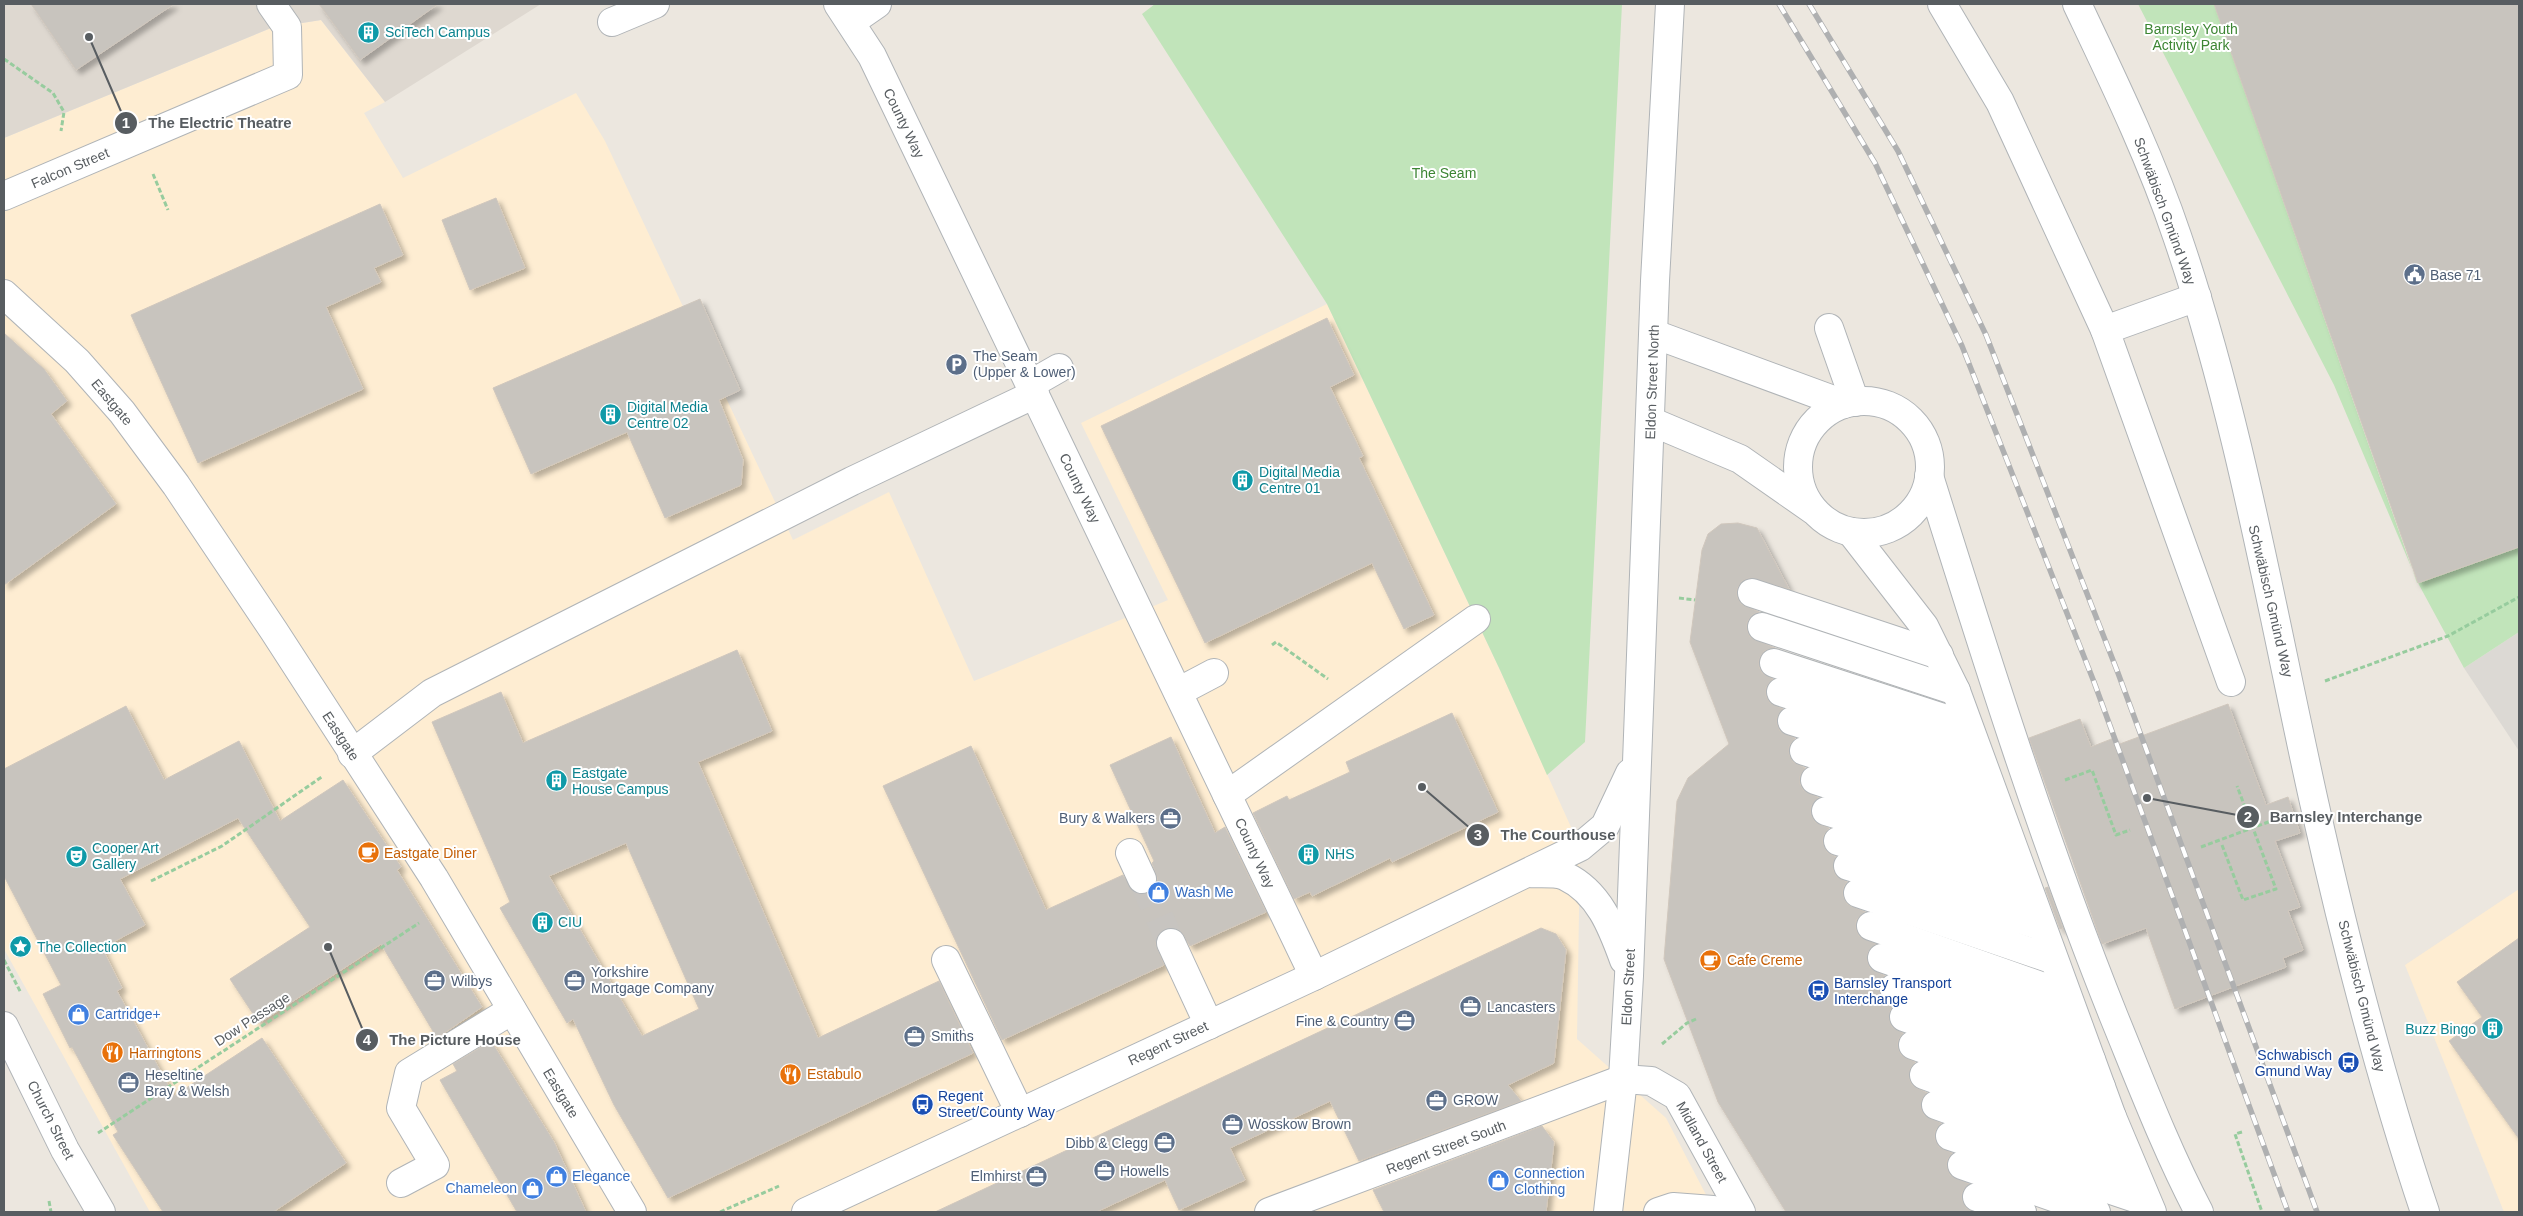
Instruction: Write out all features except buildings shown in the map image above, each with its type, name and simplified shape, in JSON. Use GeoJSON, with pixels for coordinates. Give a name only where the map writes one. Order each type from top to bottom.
{"type":"FeatureCollection","features":[{"type":"Feature","properties":{"kind":"street","name":"Falcon Street"},"geometry":{"type":"LineString","coordinates":[[4,196],[288,75],[287,27],[271,4]]}},
{"type":"Feature","properties":{"kind":"street"},"geometry":{"type":"LineString","coordinates":[[612,22],[654,4]]}},
{"type":"Feature","properties":{"kind":"street"},"geometry":{"type":"LineString","coordinates":[[845,13],[877,4]]}},
{"type":"Feature","properties":{"kind":"street","name":"Eldon Street North"},"geometry":{"type":"LineString","coordinates":[[1636,760],[1670,4]]}},
{"type":"Feature","properties":{"kind":"street"},"geometry":{"type":"LineString","coordinates":[[1942,4],[2000,102],[2105,330],[2231,682]]}},
{"type":"Feature","properties":{"kind":"street","name":"Schwäbisch Gmünd Way"},"geometry":{"type":"LineString","coordinates":[[2077,4],[2123,99],[2176,233],[2197,296],[2224,399],[2315,804],[2374,1048],[2425,1212]]}},
{"type":"Feature","properties":{"kind":"street","name":"County Way"},"geometry":{"type":"LineString","coordinates":[[845,13],[872,56],[1314,976]]}},
{"type":"Feature","properties":{"kind":"street","name":"Eastgate"},"geometry":{"type":"LineString","coordinates":[[4,294],[77,361],[122,412],[187,501],[449,904],[632,1212]]}},
{"type":"Feature","properties":{"kind":"street"},"geometry":{"type":"LineString","coordinates":[[2105,330],[2197,296]]}},
{"type":"Feature","properties":{"kind":"street"},"geometry":{"type":"LineString","coordinates":[[1829,328],[1849,403]]}},
{"type":"Feature","properties":{"kind":"street"},"geometry":{"type":"LineString","coordinates":[[1650,421],[1740,459],[1831,525],[1851,532],[1872,533],[1893,527],[1910,514],[1923,496],[1929,476],[1929,456],[1922,437],[1910,420],[1894,409],[1875,403],[1849,403],[1654,334]]}},
{"type":"Feature","properties":{"kind":"street"},"geometry":{"type":"LineString","coordinates":[[352,754],[432,693],[1033,389],[1059,368]]}},
{"type":"Feature","properties":{"kind":"street"},"geometry":{"type":"LineString","coordinates":[[1814,511],[1802,492],[1798,472],[1800,450],[1809,430],[1824,414],[1849,403]]}},
{"type":"Feature","properties":{"kind":"street"},"geometry":{"type":"LineString","coordinates":[[1929,476],[2013,744],[2086,948],[2171,1158],[2199,1212]]}},
{"type":"Feature","properties":{"kind":"street"},"geometry":{"type":"LineString","coordinates":[[1851,532],[1924,626],[1956,691],[2066,995],[2124,1148],[2150,1207]]}},
{"type":"Feature","properties":{"kind":"street"},"geometry":{"type":"LineString","coordinates":[[1752,592],[1939,655]]}},
{"type":"Feature","properties":{"kind":"street"},"geometry":{"type":"LineString","coordinates":[[1228,795],[1476,619]]}},
{"type":"Feature","properties":{"kind":"street"},"geometry":{"type":"LineString","coordinates":[[1762,627],[1956,691]]}},
{"type":"Feature","properties":{"kind":"street"},"geometry":{"type":"LineString","coordinates":[[1774,663],[1968,726]]}},
{"type":"Feature","properties":{"kind":"street"},"geometry":{"type":"LineString","coordinates":[[1178,692],[1214,673]]}},
{"type":"Feature","properties":{"kind":"street"},"geometry":{"type":"LineString","coordinates":[[1781,692],[1978,754]]}},
{"type":"Feature","properties":{"kind":"street"},"geometry":{"type":"LineString","coordinates":[[1792,721],[1989,783]]}},
{"type":"Feature","properties":{"kind":"street"},"geometry":{"type":"LineString","coordinates":[[1804,751],[1999,812]]}},
{"type":"Feature","properties":{"kind":"street","name":"Regent Street"},"geometry":{"type":"LineString","coordinates":[[818,1210],[1020,1113],[1314,976],[1530,873],[1580,847],[1604,826],[1636,760]]}},
{"type":"Feature","properties":{"kind":"street","name":"Eldon Street"},"geometry":{"type":"LineString","coordinates":[[1608,1212],[1623,1079],[1629,976],[1636,760]]}},
{"type":"Feature","properties":{"kind":"street"},"geometry":{"type":"LineString","coordinates":[[1815,780],[2010,844]]}},
{"type":"Feature","properties":{"kind":"street"},"geometry":{"type":"LineString","coordinates":[[1826,811],[2020,870]]}},
{"type":"Feature","properties":{"kind":"street"},"geometry":{"type":"LineString","coordinates":[[1838,841],[2030,896]]}},
{"type":"Feature","properties":{"kind":"street"},"geometry":{"type":"LineString","coordinates":[[1130,853],[1142,878]]}},
{"type":"Feature","properties":{"kind":"street"},"geometry":{"type":"LineString","coordinates":[[1848,866],[2041,926]]}},
{"type":"Feature","properties":{"kind":"street"},"geometry":{"type":"LineString","coordinates":[[1530,873],[1564,876],[1591,895],[1611,924],[1629,976]]}},
{"type":"Feature","properties":{"kind":"street"},"geometry":{"type":"LineString","coordinates":[[1858,893],[2054,960]]}},
{"type":"Feature","properties":{"kind":"street"},"geometry":{"type":"LineString","coordinates":[[1872,926],[2066,995]]}},
{"type":"Feature","properties":{"kind":"street"},"geometry":{"type":"LineString","coordinates":[[1171,942],[1209,1024]]}},
{"type":"Feature","properties":{"kind":"street"},"geometry":{"type":"LineString","coordinates":[[1882,958],[2079,1028]]}},
{"type":"Feature","properties":{"kind":"street"},"geometry":{"type":"LineString","coordinates":[[946,960],[1020,1113]]}},
{"type":"Feature","properties":{"kind":"street"},"geometry":{"type":"LineString","coordinates":[[1894,988],[2091,1060]]}},
{"type":"Feature","properties":{"kind":"street"},"geometry":{"type":"LineString","coordinates":[[401,1183],[435,1165],[402,1108],[409,1073],[512,1010]]}},
{"type":"Feature","properties":{"kind":"street"},"geometry":{"type":"LineString","coordinates":[[1904,1017],[2101,1086]]}},
{"type":"Feature","properties":{"kind":"street","name":"Church Street"},"geometry":{"type":"LineString","coordinates":[[4,1026],[65,1150],[101,1212]]}},
{"type":"Feature","properties":{"kind":"street"},"geometry":{"type":"LineString","coordinates":[[1913,1045],[2112,1117]]}},
{"type":"Feature","properties":{"kind":"street"},"geometry":{"type":"LineString","coordinates":[[1924,1075],[2124,1148]]}},
{"type":"Feature","properties":{"kind":"street","name":"Regent Street South"},"geometry":{"type":"LineString","coordinates":[[1269,1212],[1623,1079]]}},
{"type":"Feature","properties":{"kind":"street","name":"Midland Street"},"geometry":{"type":"LineString","coordinates":[[1623,1079],[1651,1081],[1676,1096],[1741,1212]]}},
{"type":"Feature","properties":{"kind":"street"},"geometry":{"type":"LineString","coordinates":[[1936,1105],[2136,1177]]}},
{"type":"Feature","properties":{"kind":"street"},"geometry":{"type":"LineString","coordinates":[[1950,1136],[2150,1207]]}},
{"type":"Feature","properties":{"kind":"street"},"geometry":{"type":"LineString","coordinates":[[1962,1166],[2096,1212]]}},
{"type":"Feature","properties":{"kind":"street"},"geometry":{"type":"LineString","coordinates":[[1977,1197],[2022,1212]]}},
{"type":"Feature","properties":{"kind":"street"},"geometry":{"type":"LineString","coordinates":[[1658,1212],[1673,1207],[1719,1212]]}},
{"type":"Feature","properties":{"kind":"path"},"geometry":{"type":"LineString","coordinates":[[4,59],[53,93],[64,112],[60,134]]}},
{"type":"Feature","properties":{"kind":"path"},"geometry":{"type":"LineString","coordinates":[[2291,693],[2448,636],[2519,597]]}},
{"type":"Feature","properties":{"kind":"path"},"geometry":{"type":"LineString","coordinates":[[1272,645],[1276,642],[1359,701]]}},
{"type":"Feature","properties":{"kind":"path"},"geometry":{"type":"LineString","coordinates":[[151,881],[222,846],[352,754]]}},
{"type":"Feature","properties":{"kind":"path"},"geometry":{"type":"LineString","coordinates":[[2058,783],[2092,770],[2116,834],[2130,830]]}},
{"type":"Feature","properties":{"kind":"path"},"geometry":{"type":"LineString","coordinates":[[2222,845],[2242,900],[2276,889],[2237,786]]}},
{"type":"Feature","properties":{"kind":"path"},"geometry":{"type":"LineString","coordinates":[[2201,847],[2315,804]]}},
{"type":"Feature","properties":{"kind":"path","name":"Dow Passage"},"geometry":{"type":"LineString","coordinates":[[65,1150],[94,1135],[449,904]]}},
{"type":"Feature","properties":{"kind":"path"},"geometry":{"type":"LineString","coordinates":[[2242,1132],[2235,1134],[2262,1212]]}},
{"type":"Feature","properties":{"kind":"shaded area"},"geometry":{"type":"Polygon","coordinates":[[[4,4],[541,4],[385,102],[321,20],[271,28],[4,138],[4,4]]]}},
{"type":"Feature","properties":{"kind":"shaded area"},"geometry":{"type":"Polygon","coordinates":[[[321,20],[385,102],[364,113],[403,178],[576,93],[605,141],[793,540],[889,492],[974,681],[1168,600],[1081,423],[1327,304],[1500,670],[1580,847],[1577,1039],[1666,1118],[1715,1212],[150,1212],[4,949],[4,138],[271,28],[321,20]]]}},
{"type":"Feature","properties":{"kind":"shaded area"},"geometry":{"type":"Polygon","coordinates":[[[2519,632],[2519,751],[2464,668],[2519,632]]]}},
{"type":"Feature","properties":{"kind":"shaded area"},"geometry":{"type":"Polygon","coordinates":[[[2519,889],[2519,1212],[2504,1212],[2405,965],[2519,889]]]}},
{"type":"Feature","properties":{"kind":"green space","name":"The Seam"},"geometry":{"type":"Polygon","coordinates":[[[1155,4],[1622,4],[1585,742],[1547,775],[1500,670],[1327,304],[1142,14],[1155,4]]]}},
{"type":"Feature","properties":{"kind":"green space","name":"Barnsley Youth Activity Park"},"geometry":{"type":"Polygon","coordinates":[[[2138,4],[2214,4],[2412,569],[2334,385],[2138,4]]]}},
{"type":"Feature","properties":{"kind":"green space"},"geometry":{"type":"Polygon","coordinates":[[[2519,547],[2519,632],[2464,668],[2418,583],[2519,547]]]}},
{"type":"Feature","properties":{"kind":"tunnel"},"geometry":{"type":"LineString","coordinates":[[1142,879],[1171,943]]}},
{"type":"Feature","properties":{"kind":"railway"},"geometry":{"type":"LineString","coordinates":[[1779,4],[1875,163],[1962,346],[2094,682],[2288,1212]]}},
{"type":"Feature","properties":{"kind":"railway"},"geometry":{"type":"LineString","coordinates":[[1809,4],[1898,151],[1986,335],[2118,673],[2317,1212]]}},
{"type":"Feature","properties":{"kind":"place","name":"SciTech Campus"},"geometry":{"type":"Point","coordinates":[369,32]}},
{"type":"Feature","properties":{"kind":"place","name":"The Electric Theatre"},"geometry":{"type":"Point","coordinates":[89,37]}},
{"type":"Feature","properties":{"kind":"place","name":"Base 71"},"geometry":{"type":"Point","coordinates":[2414,275]}},
{"type":"Feature","properties":{"kind":"place","name":"The Seam (Upper & Lower)"},"geometry":{"type":"Point","coordinates":[957,364]}},
{"type":"Feature","properties":{"kind":"place","name":"Digital Media Centre 02"},"geometry":{"type":"Point","coordinates":[611,415]}},
{"type":"Feature","properties":{"kind":"place","name":"Digital Media Centre 01"},"geometry":{"type":"Point","coordinates":[1243,480]}},
{"type":"Feature","properties":{"kind":"place","name":"Eastgate House Campus"},"geometry":{"type":"Point","coordinates":[556,781]}},
{"type":"Feature","properties":{"kind":"place","name":"The Courthouse"},"geometry":{"type":"Point","coordinates":[1422,787]}},
{"type":"Feature","properties":{"kind":"place","name":"Barnsley Interchange"},"geometry":{"type":"Point","coordinates":[2147,798]}},
{"type":"Feature","properties":{"kind":"place","name":"Bury & Walkers"},"geometry":{"type":"Point","coordinates":[1171,818]}},
{"type":"Feature","properties":{"kind":"place","name":"Eastgate Diner"},"geometry":{"type":"Point","coordinates":[368,853]}},
{"type":"Feature","properties":{"kind":"place","name":"NHS"},"geometry":{"type":"Point","coordinates":[1309,854]}},
{"type":"Feature","properties":{"kind":"place","name":"Cooper Art Gallery"},"geometry":{"type":"Point","coordinates":[76,856]}},
{"type":"Feature","properties":{"kind":"place","name":"Wash Me"},"geometry":{"type":"Point","coordinates":[1159,892]}},
{"type":"Feature","properties":{"kind":"place","name":"CIU"},"geometry":{"type":"Point","coordinates":[542,922]}},
{"type":"Feature","properties":{"kind":"place","name":"The Collection"},"geometry":{"type":"Point","coordinates":[21,947]}},
{"type":"Feature","properties":{"kind":"place","name":"The Picture House"},"geometry":{"type":"Point","coordinates":[328,947]}},
{"type":"Feature","properties":{"kind":"place","name":"Cafe Creme"},"geometry":{"type":"Point","coordinates":[1711,960]}},
{"type":"Feature","properties":{"kind":"place","name":"Yorkshire Mortgage Company"},"geometry":{"type":"Point","coordinates":[575,980]}},
{"type":"Feature","properties":{"kind":"place","name":"Wilbys"},"geometry":{"type":"Point","coordinates":[435,981]}},
{"type":"Feature","properties":{"kind":"place","name":"Barnsley Transport Interchange"},"geometry":{"type":"Point","coordinates":[1818,991]}},
{"type":"Feature","properties":{"kind":"place","name":"Lancasters"},"geometry":{"type":"Point","coordinates":[1471,1007]}},
{"type":"Feature","properties":{"kind":"place","name":"Cartridge+"},"geometry":{"type":"Point","coordinates":[79,1014]}},
{"type":"Feature","properties":{"kind":"place","name":"Fine & Country"},"geometry":{"type":"Point","coordinates":[1405,1021]}},
{"type":"Feature","properties":{"kind":"place","name":"Buzz Bingo"},"geometry":{"type":"Point","coordinates":[2492,1029]}},
{"type":"Feature","properties":{"kind":"place","name":"Smiths"},"geometry":{"type":"Point","coordinates":[915,1036]}},
{"type":"Feature","properties":{"kind":"place","name":"Harringtons"},"geometry":{"type":"Point","coordinates":[113,1053]}},
{"type":"Feature","properties":{"kind":"place","name":"Schwabisch Gmund Way"},"geometry":{"type":"Point","coordinates":[2348,1063]}},
{"type":"Feature","properties":{"kind":"place","name":"Estabulo"},"geometry":{"type":"Point","coordinates":[791,1074]}},
{"type":"Feature","properties":{"kind":"place","name":"Heseltine Bray & Welsh"},"geometry":{"type":"Point","coordinates":[129,1083]}},
{"type":"Feature","properties":{"kind":"place","name":"GROW"},"geometry":{"type":"Point","coordinates":[1437,1100]}},
{"type":"Feature","properties":{"kind":"place","name":"Regent Street/County Way"},"geometry":{"type":"Point","coordinates":[922,1104]}},
{"type":"Feature","properties":{"kind":"place","name":"Wosskow Brown"},"geometry":{"type":"Point","coordinates":[1232,1124]}},
{"type":"Feature","properties":{"kind":"place","name":"Dibb & Clegg"},"geometry":{"type":"Point","coordinates":[1164,1143]}},
{"type":"Feature","properties":{"kind":"place","name":"Howells"},"geometry":{"type":"Point","coordinates":[1104,1171]}},
{"type":"Feature","properties":{"kind":"place","name":"Elegance"},"geometry":{"type":"Point","coordinates":[556,1176]}},
{"type":"Feature","properties":{"kind":"place","name":"Elmhirst"},"geometry":{"type":"Point","coordinates":[1037,1176]}},
{"type":"Feature","properties":{"kind":"place","name":"Connection Clothing"},"geometry":{"type":"Point","coordinates":[1498,1181]}},
{"type":"Feature","properties":{"kind":"place","name":"Chameleon"},"geometry":{"type":"Point","coordinates":[533,1188]}}]}
